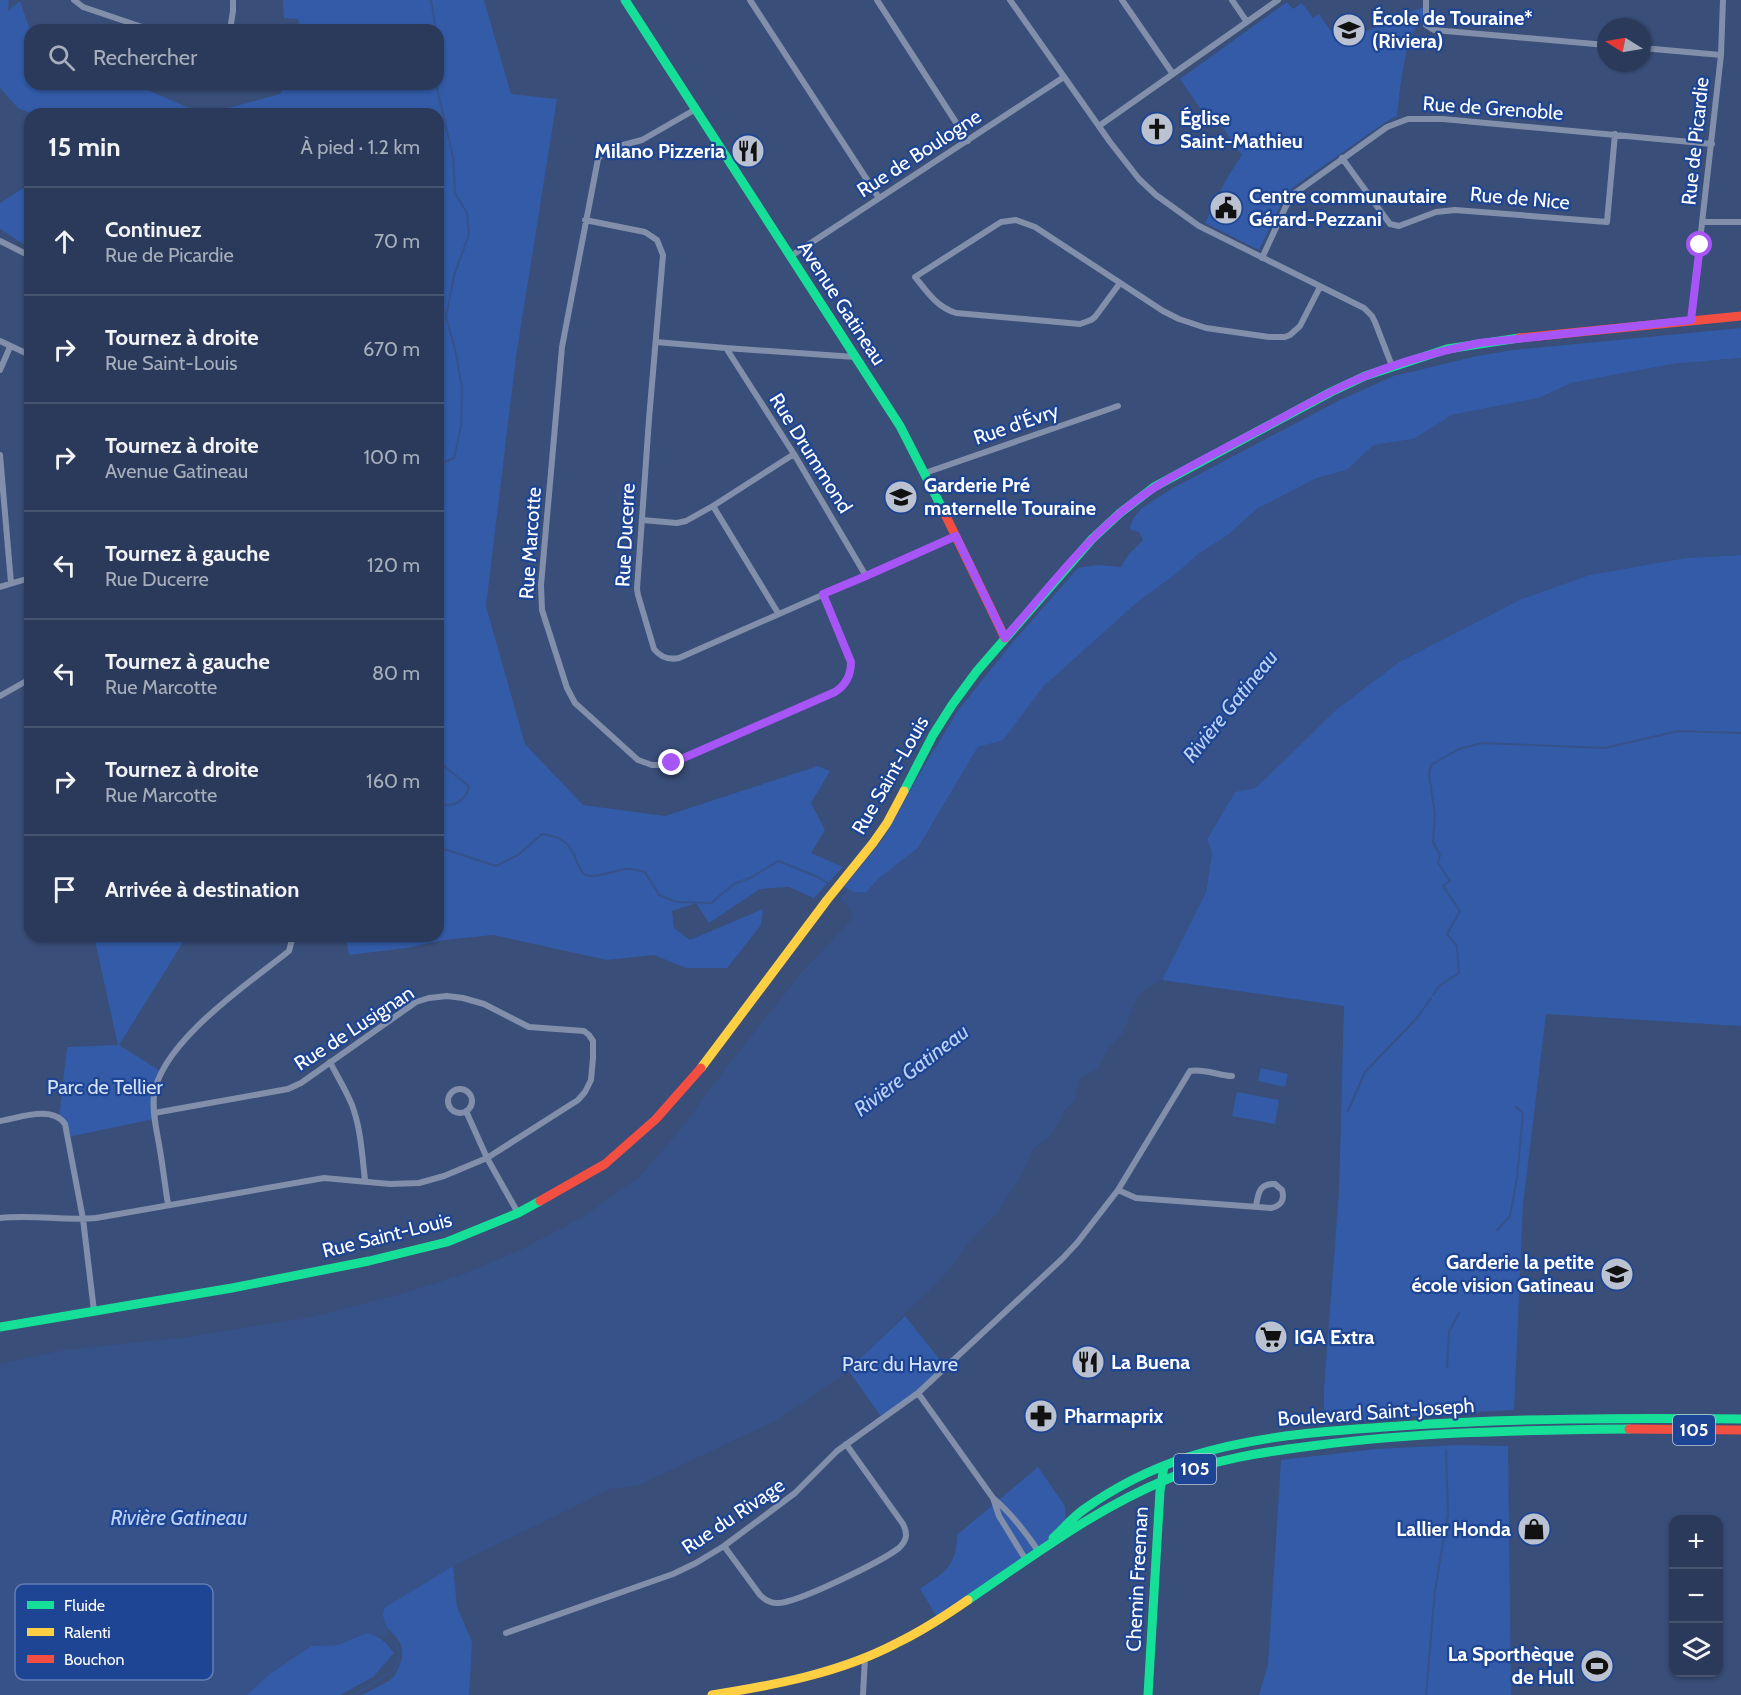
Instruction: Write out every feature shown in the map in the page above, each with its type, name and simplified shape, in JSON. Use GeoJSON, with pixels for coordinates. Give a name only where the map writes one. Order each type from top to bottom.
{"type":"FeatureCollection","features":[{"type":"Feature","properties":{"kind":"main road","name":"Avenue Gatineau"},"geometry":{"type":"LineString","coordinates":[[625,0],[900,426],[1005,638]]}},
{"type":"Feature","properties":{"kind":"main road","name":"Rue Saint-Louis"},"geometry":{"type":"LineString","coordinates":[[0,1326],[232,1288],[369,1261],[447,1242],[518,1214],[605,1164],[656,1119],[692,1079],[849,874],[887,823],[924,752],[968,683],[1092,539],[1120,513],[1154,487],[1331,392],[1392,366],[1479,343],[1741,316]]}},
{"type":"Feature","properties":{"kind":"main road","name":"Boulevard Saint-Joseph"},"geometry":{"type":"LineString","coordinates":[[1042,1549],[1090,1504],[1123,1484],[1164,1466],[1226,1445],[1323,1431],[1459,1422],[1648,1418],[1741,1419]]}},
{"type":"Feature","properties":{"kind":"main road","name":"Boulevard Saint-Joseph"},"geometry":{"type":"LineString","coordinates":[[712,1695],[793,1681],[866,1657],[911,1635],[960,1605],[1042,1549],[1123,1501],[1182,1473],[1229,1459],[1282,1449],[1385,1437],[1458,1432],[1613,1429],[1741,1430]]}},
{"type":"Feature","properties":{"kind":"main road","name":"Chemin Freeman"},"geometry":{"type":"LineString","coordinates":[[1148,1695],[1161,1482],[1164,1466]]}},
{"type":"Feature","properties":{"kind":"street"},"geometry":{"type":"LineString","coordinates":[[74,0],[83,7],[133,24]]}},
{"type":"Feature","properties":{"kind":"street"},"geometry":{"type":"LineString","coordinates":[[231,24],[233,0]]}},
{"type":"Feature","properties":{"kind":"street"},"geometry":{"type":"LineString","coordinates":[[750,0],[879,198]]}},
{"type":"Feature","properties":{"kind":"street"},"geometry":{"type":"LineString","coordinates":[[877,0],[968,141]]}},
{"type":"Feature","properties":{"kind":"street"},"geometry":{"type":"LineString","coordinates":[[1010,0],[1139,179],[1168,205],[1199,226],[1364,308],[1372,316],[1392,366]]}},
{"type":"Feature","properties":{"kind":"street"},"geometry":{"type":"LineString","coordinates":[[1122,0],[1173,74]]}},
{"type":"Feature","properties":{"kind":"street"},"geometry":{"type":"LineString","coordinates":[[1232,0],[1247,22]]}},
{"type":"Feature","properties":{"kind":"street"},"geometry":{"type":"LineString","coordinates":[[1099,126],[1278,0]]}},
{"type":"Feature","properties":{"kind":"street"},"geometry":{"type":"LineString","coordinates":[[1426,0],[1426,25],[1434,30],[1597,44]]}},
{"type":"Feature","properties":{"kind":"street","name":"Rue de Picardie"},"geometry":{"type":"LineString","coordinates":[[1691,320],[1721,55],[1723,0]]}},
{"type":"Feature","properties":{"kind":"street"},"geometry":{"type":"LineString","coordinates":[[1651,49],[1721,55]]}},
{"type":"Feature","properties":{"kind":"street","name":"Rue de Boulogne"},"geometry":{"type":"LineString","coordinates":[[791,256],[1064,77]]}},
{"type":"Feature","properties":{"kind":"street","name":"Rue Marcotte"},"geometry":{"type":"LineString","coordinates":[[696,110],[642,140],[604,150],[598,159],[562,347],[540,593],[542,610],[567,688],[575,703],[638,760],[662,765],[672,763],[840,689],[848,680],[851,662],[823,594]]}},
{"type":"Feature","properties":{"kind":"street","name":"Rue de Grenoble"},"geometry":{"type":"LineString","coordinates":[[1262,258],[1286,206],[1295,193],[1387,127],[1407,119],[1443,119],[1712,144]]}},
{"type":"Feature","properties":{"kind":"street","name":"Rue de Nice"},"geometry":{"type":"LineString","coordinates":[[1342,158],[1387,220],[1399,226],[1436,212],[1455,210],[1607,222],[1615,135]]}},
{"type":"Feature","properties":{"kind":"street"},"geometry":{"type":"LineString","coordinates":[[1120,283],[1095,317],[1080,324],[956,313],[937,303],[915,277],[1001,222],[1016,219],[1035,227],[1172,315],[1195,325],[1243,334],[1285,337],[1295,332],[1300,326],[1320,287]]}},
{"type":"Feature","properties":{"kind":"street","name":"Rue Ducerre"},"geometry":{"type":"LineString","coordinates":[[585,220],[645,232],[657,240],[663,255],[638,595],[657,653],[668,659],[679,658],[956,536]]}},
{"type":"Feature","properties":{"kind":"street"},"geometry":{"type":"LineString","coordinates":[[1702,222],[1741,222]]}},
{"type":"Feature","properties":{"kind":"street"},"geometry":{"type":"LineString","coordinates":[[0,241],[24,252]]}},
{"type":"Feature","properties":{"kind":"street"},"geometry":{"type":"LineString","coordinates":[[0,341],[24,352]]}},
{"type":"Feature","properties":{"kind":"street"},"geometry":{"type":"LineString","coordinates":[[656,342],[855,357]]}},
{"type":"Feature","properties":{"kind":"street"},"geometry":{"type":"LineString","coordinates":[[0,370],[10,346]]}},
{"type":"Feature","properties":{"kind":"street","name":"Rue Drummond"},"geometry":{"type":"LineString","coordinates":[[726,348],[794,454],[866,576]]}},
{"type":"Feature","properties":{"kind":"street","name":"Rue d'Évry"},"geometry":{"type":"LineString","coordinates":[[925,473],[1118,406]]}},
{"type":"Feature","properties":{"kind":"street"},"geometry":{"type":"LineString","coordinates":[[642,520],[682,523],[794,454]]}},
{"type":"Feature","properties":{"kind":"street"},"geometry":{"type":"LineString","coordinates":[[0,455],[11,583]]}},
{"type":"Feature","properties":{"kind":"street"},"geometry":{"type":"LineString","coordinates":[[713,506],[778,614]]}},
{"type":"Feature","properties":{"kind":"street"},"geometry":{"type":"LineString","coordinates":[[0,587],[24,580]]}},
{"type":"Feature","properties":{"kind":"street"},"geometry":{"type":"LineString","coordinates":[[0,696],[24,682]]}},
{"type":"Feature","properties":{"kind":"street"},"geometry":{"type":"LineString","coordinates":[[168,1204],[154,1113],[154,1096],[159,1080],[181,1044],[200,1022],[289,951],[291,942]]}},
{"type":"Feature","properties":{"kind":"street","name":"Rue de Lusignan"},"geometry":{"type":"LineString","coordinates":[[0,1218],[83,1219],[324,1178],[390,1184],[419,1183],[444,1176],[487,1158],[578,1100],[591,1080],[593,1041],[584,1031],[528,1027],[484,1004],[463,998],[447,996],[429,998],[416,1002],[301,1083],[288,1089],[154,1113]]}},
{"type":"Feature","properties":{"kind":"street"},"geometry":{"type":"LineString","coordinates":[[330,1062],[351,1104],[357,1123],[361,1140],[364,1180]]}},
{"type":"Feature","properties":{"kind":"street","name":"Rue du Rivage"},"geometry":{"type":"LineString","coordinates":[[506,1633],[673,1574],[696,1563],[724,1546],[805,1485],[825,1462],[846,1444],[918,1393],[1077,1243],[1118,1190],[1190,1071],[1200,1070],[1222,1076],[1233,1076]]}},
{"type":"Feature","properties":{"kind":"street"},"geometry":{"type":"LineString","coordinates":[[454,1090],[466,1090],[471,1097],[471,1105],[466,1112],[459,1113],[449,1107],[448,1096],[454,1090]]}},
{"type":"Feature","properties":{"kind":"street"},"geometry":{"type":"LineString","coordinates":[[466,1112],[487,1158],[518,1214]]}},
{"type":"Feature","properties":{"kind":"street"},"geometry":{"type":"LineString","coordinates":[[0,1121],[43,1114],[55,1115],[63,1120],[83,1219],[94,1311]]}},
{"type":"Feature","properties":{"kind":"street"},"geometry":{"type":"LineString","coordinates":[[1118,1190],[1136,1198],[1271,1208],[1283,1200],[1282,1190],[1275,1184],[1264,1185],[1260,1189],[1256,1206]]}},
{"type":"Feature","properties":{"kind":"street"},"geometry":{"type":"LineString","coordinates":[[918,1393],[993,1498],[1008,1510],[1042,1549]]}},
{"type":"Feature","properties":{"kind":"street"},"geometry":{"type":"LineString","coordinates":[[724,1546],[760,1595],[768,1601],[777,1603],[809,1594],[860,1570],[899,1548],[906,1539],[906,1529],[846,1444]]}},
{"type":"Feature","properties":{"kind":"street"},"geometry":{"type":"LineString","coordinates":[[993,1498],[999,1516],[1026,1560]]}},
{"type":"Feature","properties":{"kind":"street"},"geometry":{"type":"LineString","coordinates":[[863,1695],[866,1657]]}},
{"type":"Feature","properties":{"kind":"green space"},"geometry":{"type":"Polygon","coordinates":[[[0,0],[9,0],[8,11],[20,1],[28,24],[24,24],[24,90],[148,90],[189,108],[24,108],[24,110],[18,108],[0,88],[0,0]]]}},
{"type":"Feature","properties":{"kind":"green space"},"geometry":{"type":"Polygon","coordinates":[[[283,0],[484,0],[511,94],[557,99],[516,357],[486,606],[525,744],[583,805],[665,816],[818,766],[830,771],[811,803],[825,830],[811,853],[843,867],[814,898],[789,887],[760,889],[709,923],[696,903],[672,911],[674,928],[690,940],[763,909],[761,925],[727,968],[686,968],[654,955],[607,960],[493,935],[444,940],[444,108],[228,108],[280,94],[282,90],[444,90],[444,24],[299,24],[298,19],[284,18],[283,0]]]}},
{"type":"Feature","properties":{"kind":"green space"},"geometry":{"type":"Polygon","coordinates":[[[1287,2],[1293,9],[1302,3],[1313,18],[1319,14],[1339,43],[1425,6],[1425,18],[1418,24],[1412,35],[1404,62],[1397,116],[1292,188],[1283,200],[1259,250],[1205,223],[1227,178],[1242,155],[1221,125],[1207,118],[1180,79],[1287,2]]]}},
{"type":"Feature","properties":{"kind":"green space"},"geometry":{"type":"Polygon","coordinates":[[[24,188],[24,244],[0,229],[0,203],[24,188]]]}},
{"type":"Feature","properties":{"kind":"green space"},"geometry":{"type":"Polygon","coordinates":[[[1741,328],[1741,358],[1673,364],[1572,383],[1539,398],[1452,415],[1414,439],[1374,445],[1347,470],[1317,478],[1257,509],[1228,535],[1197,555],[1175,575],[1139,601],[1043,687],[1003,741],[978,747],[918,848],[878,879],[866,893],[853,892],[844,887],[882,840],[959,709],[1012,643],[1078,568],[1097,565],[1121,567],[1129,554],[1143,540],[1139,532],[1131,530],[1134,517],[1141,509],[1171,489],[1340,400],[1394,376],[1477,356],[1513,350],[1741,328]]]}},
{"type":"Feature","properties":{"kind":"green space"},"geometry":{"type":"Polygon","coordinates":[[[1741,555],[1741,1026],[1546,1014],[1523,1205],[1514,1410],[1364,1421],[1362,1417],[1324,1422],[1324,1388],[1339,1192],[1344,1006],[1162,980],[1206,892],[1212,853],[1207,839],[1235,792],[1399,662],[1521,599],[1589,575],[1685,558],[1741,555]]]}},
{"type":"Feature","properties":{"kind":"green space","name":"Parc de Tellier"},"geometry":{"type":"Polygon","coordinates":[[[95,942],[183,942],[119,1045],[162,1072],[154,1119],[68,1137],[59,1118],[67,1047],[118,1045],[95,942]]]}},
{"type":"Feature","properties":{"kind":"green space"},"geometry":{"type":"Polygon","coordinates":[[[346,942],[434,942],[406,948],[349,955],[346,942]]]}},
{"type":"Feature","properties":{"kind":"green space"},"geometry":{"type":"Polygon","coordinates":[[[1261,1068],[1288,1074],[1285,1087],[1258,1081],[1261,1068]]]}},
{"type":"Feature","properties":{"kind":"green space"},"geometry":{"type":"Polygon","coordinates":[[[1237,1092],[1279,1100],[1275,1124],[1232,1116],[1237,1092]]]}},
{"type":"Feature","properties":{"kind":"green space","name":"Parc du Havre"},"geometry":{"type":"Polygon","coordinates":[[[905,1316],[945,1366],[883,1419],[848,1370],[905,1316]]]}},
{"type":"Feature","properties":{"kind":"green space"},"geometry":{"type":"Polygon","coordinates":[[[1459,1445],[1508,1446],[1511,1695],[1259,1695],[1268,1665],[1281,1460],[1376,1449],[1459,1445]]]}},
{"type":"Feature","properties":{"kind":"green space"},"geometry":{"type":"Polygon","coordinates":[[[1038,1467],[1065,1506],[1066,1525],[1045,1547],[938,1619],[920,1589],[948,1568],[954,1555],[957,1535],[1038,1467]]]}},
{"type":"Feature","properties":{"kind":"green space"},"geometry":{"type":"Polygon","coordinates":[[[453,1566],[457,1607],[472,1642],[469,1695],[362,1695],[393,1678],[402,1655],[398,1640],[384,1623],[385,1607],[453,1566]]]}},
{"type":"Feature","properties":{"kind":"green space"},"geometry":{"type":"Polygon","coordinates":[[[366,1633],[382,1640],[394,1653],[373,1677],[340,1695],[246,1695],[271,1673],[311,1646],[338,1645],[366,1633]]]}},
{"type":"Feature","properties":{"kind":"water","name":"Rivière Gatineau"},"geometry":{"type":"Polygon","coordinates":[[[1741,358],[1741,555],[1685,558],[1589,575],[1521,599],[1399,662],[1337,709],[1256,788],[1235,792],[1207,838],[1212,853],[1206,892],[1162,980],[1138,996],[1123,1033],[1107,1050],[1098,1069],[1080,1078],[1074,1102],[1065,1110],[1049,1138],[1033,1149],[1022,1174],[997,1213],[966,1246],[944,1276],[843,1375],[777,1420],[637,1486],[610,1489],[453,1566],[385,1607],[383,1617],[389,1634],[386,1636],[366,1633],[338,1645],[311,1646],[271,1673],[246,1695],[0,1695],[0,1364],[64,1350],[187,1337],[312,1317],[408,1292],[466,1273],[520,1250],[586,1215],[639,1177],[681,1129],[802,972],[851,920],[850,911],[840,898],[848,889],[853,892],[866,893],[878,879],[918,848],[978,747],[1003,740],[1043,687],[1139,601],[1175,575],[1197,555],[1228,535],[1257,509],[1317,478],[1347,470],[1374,445],[1414,439],[1452,415],[1539,398],[1571,383],[1673,364],[1741,358]]]}},
{"type":"Feature","properties":{"kind":"waterway"},"geometry":{"type":"LineString","coordinates":[[431,0],[435,24]]}},
{"type":"Feature","properties":{"kind":"waterway"},"geometry":{"type":"LineString","coordinates":[[437,90],[442,108]]}},
{"type":"Feature","properties":{"kind":"waterway"},"geometry":{"type":"LineString","coordinates":[[444,118],[453,157],[455,193],[467,213],[469,234],[454,276],[446,317],[456,353],[462,388],[461,427],[454,458],[444,462]]}},
{"type":"Feature","properties":{"kind":"waterway"},"geometry":{"type":"LineString","coordinates":[[1433,995],[1439,986],[1459,973],[1457,946],[1447,934],[1460,911],[1443,886],[1450,881],[1438,863],[1440,855],[1433,842],[1435,814],[1429,775],[1431,765],[1459,749],[1482,743],[1605,748],[1678,731],[1741,733]]}},
{"type":"Feature","properties":{"kind":"waterway"},"geometry":{"type":"LineString","coordinates":[[444,766],[469,786],[465,796],[459,802],[452,805],[444,804]]}},
{"type":"Feature","properties":{"kind":"waterway"},"geometry":{"type":"LineString","coordinates":[[444,849],[496,866],[518,855],[542,834],[549,835],[565,842],[584,874],[598,875],[628,869],[645,872],[659,895],[677,902],[711,903],[734,884],[752,877],[778,861],[818,877],[834,887]]}},
{"type":"Feature","properties":{"kind":"waterway"},"geometry":{"type":"LineString","coordinates":[[1348,1111],[1365,1072],[1417,1018],[1431,998]]}},
{"type":"Feature","properties":{"kind":"waterway"},"geometry":{"type":"LineString","coordinates":[[1497,1230],[1510,1216],[1517,1178],[1523,1113],[1516,1107]]}},
{"type":"Feature","properties":{"kind":"waterway"},"geometry":{"type":"LineString","coordinates":[[1447,1367],[1449,1332],[1459,1313]]}},
{"type":"Feature","properties":{"kind":"waterway"},"geometry":{"type":"LineString","coordinates":[[1426,1695],[1435,1590],[1448,1514],[1446,1450]]}},
{"type":"Feature","properties":{"kind":"waterway"},"geometry":{"type":"LineString","coordinates":[[354,1695],[396,1667],[400,1653],[395,1643],[385,1634]]}},
{"type":"Feature","properties":{"kind":"traffic: fast"},"geometry":{"type":"LineString","coordinates":[[625,0],[900,426],[944,512]]}},
{"type":"Feature","properties":{"kind":"traffic: fast"},"geometry":{"type":"LineString","coordinates":[[904,791],[933,735],[977,671],[1092,539],[1120,513],[1154,487],[1365,376],[1447,349],[1519,338]]}},
{"type":"Feature","properties":{"kind":"traffic: fast"},"geometry":{"type":"LineString","coordinates":[[0,1327],[232,1288],[369,1261],[447,1242],[518,1213],[540,1201]]}},
{"type":"Feature","properties":{"kind":"traffic: fast"},"geometry":{"type":"LineString","coordinates":[[1053,1538],[1083,1510],[1147,1473],[1188,1457],[1266,1439],[1346,1430],[1484,1421],[1741,1419]]}},
{"type":"Feature","properties":{"kind":"traffic: fast"},"geometry":{"type":"LineString","coordinates":[[968,1600],[1066,1534],[1116,1504],[1187,1471],[1222,1461],[1293,1448],[1351,1441],[1510,1431],[1629,1429]]}},
{"type":"Feature","properties":{"kind":"traffic: fast"},"geometry":{"type":"LineString","coordinates":[[1148,1695],[1160,1491],[1164,1466]]}},
{"type":"Feature","properties":{"kind":"traffic: slow"},"geometry":{"type":"LineString","coordinates":[[701,1068],[827,900],[873,843],[904,791]]}},
{"type":"Feature","properties":{"kind":"traffic: slow"},"geometry":{"type":"LineString","coordinates":[[712,1695],[783,1682],[853,1662],[915,1633],[968,1600]]}},
{"type":"Feature","properties":{"kind":"traffic: jam"},"geometry":{"type":"LineString","coordinates":[[1519,338],[1741,316]]}},
{"type":"Feature","properties":{"kind":"traffic: jam"},"geometry":{"type":"LineString","coordinates":[[944,512],[1005,638]]}},
{"type":"Feature","properties":{"kind":"traffic: jam"},"geometry":{"type":"LineString","coordinates":[[540,1201],[605,1164],[656,1119],[701,1068]]}},
{"type":"Feature","properties":{"kind":"traffic: jam"},"geometry":{"type":"LineString","coordinates":[[1629,1429],[1741,1430]]}},
{"type":"Feature","properties":{"kind":"place","name":"École de Touraine* (Riviera)"},"geometry":{"type":"Point","coordinates":[1349,30]}},
{"type":"Feature","properties":{"kind":"place","name":"Église Saint-Mathieu"},"geometry":{"type":"Point","coordinates":[1157,129]}},
{"type":"Feature","properties":{"kind":"place","name":"Milano Pizzeria"},"geometry":{"type":"Point","coordinates":[748,151]}},
{"type":"Feature","properties":{"kind":"place","name":"Centre communautaire Gérard-Pezzani"},"geometry":{"type":"Point","coordinates":[1226,208]}},
{"type":"Feature","properties":{"kind":"place","name":"Garderie Pré maternelle Touraine"},"geometry":{"type":"Point","coordinates":[901,497]}},
{"type":"Feature","properties":{"kind":"place","name":"Garderie la petite école vision Gatineau"},"geometry":{"type":"Point","coordinates":[1617,1274]}},
{"type":"Feature","properties":{"kind":"place","name":"IGA Extra"},"geometry":{"type":"Point","coordinates":[1271,1337]}},
{"type":"Feature","properties":{"kind":"place","name":"La Buena"},"geometry":{"type":"Point","coordinates":[1088,1362]}},
{"type":"Feature","properties":{"kind":"place","name":"Pharmaprix"},"geometry":{"type":"Point","coordinates":[1041,1416]}},
{"type":"Feature","properties":{"kind":"place","name":"Lallier Honda"},"geometry":{"type":"Point","coordinates":[1534,1529]}},
{"type":"Feature","properties":{"kind":"place","name":"La Sporthèque de Hull"},"geometry":{"type":"Point","coordinates":[1597,1666]}},
{"type":"Feature","properties":{"kind":"route"},"geometry":{"type":"LineString","coordinates":[[672,763],[835,692],[845,685],[850,673],[851,662],[823,594],[956,536],[1005,638],[1092,539],[1120,513],[1154,487],[1348,383],[1410,360],[1479,343],[1691,320],[1700,245]]}}]}
